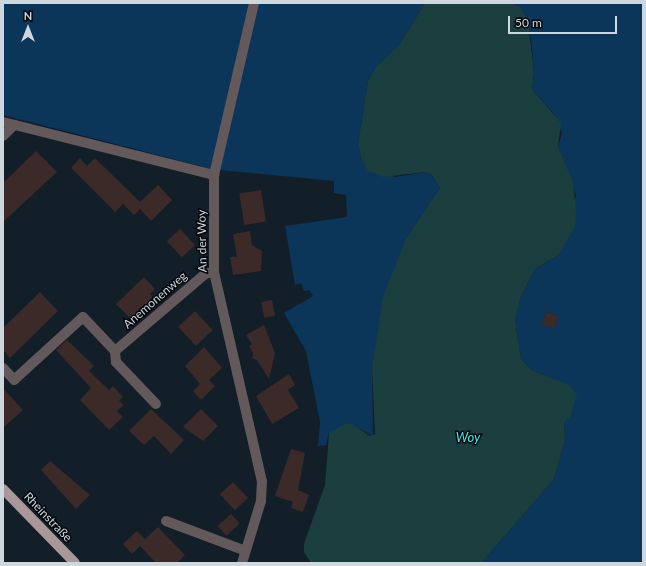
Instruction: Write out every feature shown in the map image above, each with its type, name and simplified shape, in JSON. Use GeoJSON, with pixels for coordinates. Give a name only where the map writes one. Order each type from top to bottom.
{"type":"FeatureCollection","features":[{"type":"Feature","properties":{"kind":"main road","name":"Rheinstraße"},"geometry":{"type":"LineString","coordinates":[[3,489],[75,563]]}},
{"type":"Feature","properties":{"kind":"street","name":"An der Woy"},"geometry":{"type":"LineString","coordinates":[[242,563],[261,501],[262,481],[214,272],[214,175],[254,3]]}},
{"type":"Feature","properties":{"kind":"street"},"geometry":{"type":"LineString","coordinates":[[3,122],[214,175]]}},
{"type":"Feature","properties":{"kind":"street"},"geometry":{"type":"LineString","coordinates":[[3,136],[14,125]]}},
{"type":"Feature","properties":{"kind":"street","name":"Anemonenweg"},"geometry":{"type":"LineString","coordinates":[[115,351],[205,274],[214,272]]}},
{"type":"Feature","properties":{"kind":"street"},"geometry":{"type":"LineString","coordinates":[[3,368],[14,380],[83,316],[115,351],[116,362],[156,404]]}},
{"type":"Feature","properties":{"kind":"street"},"geometry":{"type":"LineString","coordinates":[[166,521],[246,551]]}},
{"type":"Feature","properties":{"kind":"shaded area"},"geometry":{"type":"Polygon","coordinates":[[[3,3],[251,3],[212,169],[3,115],[3,3]]]}},
{"type":"Feature","properties":{"kind":"shaded area"},"geometry":{"type":"Polygon","coordinates":[[[258,3],[425,3],[399,45],[376,67],[368,81],[358,143],[361,158],[395,177],[425,172],[431,174],[440,188],[406,239],[372,367],[373,436],[358,428],[329,433],[326,445],[318,446],[320,422],[306,351],[284,313],[313,296],[309,290],[304,291],[301,283],[295,285],[285,226],[347,217],[346,195],[334,193],[334,181],[219,170],[258,3]]]}},
{"type":"Feature","properties":{"kind":"shaded area"},"geometry":{"type":"Polygon","coordinates":[[[511,3],[643,3],[643,563],[481,563],[554,479],[565,439],[564,422],[549,377],[533,371],[521,359],[515,321],[521,296],[535,269],[558,255],[576,195],[558,147],[562,134],[554,114],[532,89],[534,73],[531,38],[519,6],[511,3]],[[546,312],[542,324],[554,328],[558,316],[546,312]]]}},
{"type":"Feature","properties":{"kind":"water","name":"Woy"},"geometry":{"type":"Polygon","coordinates":[[[425,3],[511,3],[519,6],[528,21],[534,73],[532,89],[561,123],[558,147],[573,182],[576,210],[575,227],[558,255],[535,269],[521,296],[515,321],[521,359],[533,371],[568,384],[577,394],[570,417],[564,422],[565,439],[554,479],[481,563],[311,563],[304,552],[304,544],[325,485],[329,433],[345,424],[352,424],[370,436],[375,434],[372,367],[383,297],[406,239],[440,188],[431,174],[425,172],[383,177],[368,171],[361,158],[358,143],[368,81],[376,67],[399,45],[425,3]]]}},
{"type":"Feature","properties":{"kind":"building"},"geometry":{"type":"Polygon","coordinates":[[[36,151],[57,172],[3,222],[3,183],[36,151]]]}},
{"type":"Feature","properties":{"kind":"building"},"geometry":{"type":"Polygon","coordinates":[[[80,158],[87,166],[95,158],[140,202],[158,185],[172,200],[151,221],[140,209],[134,215],[123,204],[115,212],[71,168],[80,158]]]}},
{"type":"Feature","properties":{"kind":"building"},"geometry":{"type":"Polygon","coordinates":[[[261,190],[266,222],[244,225],[239,193],[261,190]]]}},
{"type":"Feature","properties":{"kind":"building"},"geometry":{"type":"Polygon","coordinates":[[[180,229],[195,245],[182,257],[167,241],[180,229]]]}},
{"type":"Feature","properties":{"kind":"building"},"geometry":{"type":"Polygon","coordinates":[[[250,231],[252,245],[262,251],[261,271],[233,275],[230,257],[237,257],[233,234],[250,231]]]}},
{"type":"Feature","properties":{"kind":"building"},"geometry":{"type":"Polygon","coordinates":[[[144,277],[155,289],[150,294],[153,298],[131,319],[116,304],[144,277]]]}},
{"type":"Feature","properties":{"kind":"building"},"geometry":{"type":"Polygon","coordinates":[[[40,292],[58,311],[10,358],[3,350],[3,328],[40,292]]]}},
{"type":"Feature","properties":{"kind":"building"},"geometry":{"type":"Polygon","coordinates":[[[272,300],[275,316],[264,318],[261,302],[272,300]]]}},
{"type":"Feature","properties":{"kind":"building"},"geometry":{"type":"Polygon","coordinates":[[[195,311],[213,330],[196,346],[178,327],[195,311]]]}},
{"type":"Feature","properties":{"kind":"building"},"geometry":{"type":"Polygon","coordinates":[[[546,312],[558,316],[554,328],[542,324],[546,312]]]}},
{"type":"Feature","properties":{"kind":"building"},"geometry":{"type":"Polygon","coordinates":[[[264,325],[275,353],[269,379],[257,360],[252,358],[253,353],[249,346],[252,344],[246,335],[264,325]]]}},
{"type":"Feature","properties":{"kind":"building"},"geometry":{"type":"Polygon","coordinates":[[[67,340],[94,366],[89,371],[109,390],[113,386],[123,397],[119,401],[124,405],[117,411],[123,417],[109,430],[80,400],[91,388],[56,350],[67,340]]]}},
{"type":"Feature","properties":{"kind":"building"},"geometry":{"type":"Polygon","coordinates":[[[204,347],[222,368],[209,380],[215,386],[201,400],[193,391],[200,384],[185,366],[204,347]]]}},
{"type":"Feature","properties":{"kind":"building"},"geometry":{"type":"Polygon","coordinates":[[[289,374],[295,385],[288,390],[299,408],[272,424],[256,396],[289,374]]]}},
{"type":"Feature","properties":{"kind":"building"},"geometry":{"type":"Polygon","coordinates":[[[3,388],[23,410],[3,428],[3,388]]]}},
{"type":"Feature","properties":{"kind":"building"},"geometry":{"type":"Polygon","coordinates":[[[151,409],[184,440],[171,454],[154,436],[144,445],[129,431],[151,409]]]}},
{"type":"Feature","properties":{"kind":"building"},"geometry":{"type":"Polygon","coordinates":[[[201,409],[218,426],[203,441],[183,427],[201,409]]]}},
{"type":"Feature","properties":{"kind":"building"},"geometry":{"type":"Polygon","coordinates":[[[291,449],[305,453],[298,490],[309,495],[303,512],[291,508],[293,502],[275,496],[291,449]]]}},
{"type":"Feature","properties":{"kind":"building"},"geometry":{"type":"Polygon","coordinates":[[[50,461],[90,495],[76,509],[41,470],[50,461]]]}},
{"type":"Feature","properties":{"kind":"building"},"geometry":{"type":"Polygon","coordinates":[[[233,482],[248,498],[235,510],[220,494],[233,482]]]}},
{"type":"Feature","properties":{"kind":"building"},"geometry":{"type":"Polygon","coordinates":[[[231,514],[240,524],[226,536],[218,526],[231,514]]]}},
{"type":"Feature","properties":{"kind":"building"},"geometry":{"type":"Polygon","coordinates":[[[158,527],[185,555],[177,563],[156,563],[140,546],[132,554],[123,544],[137,531],[145,539],[158,527]]]}}]}
